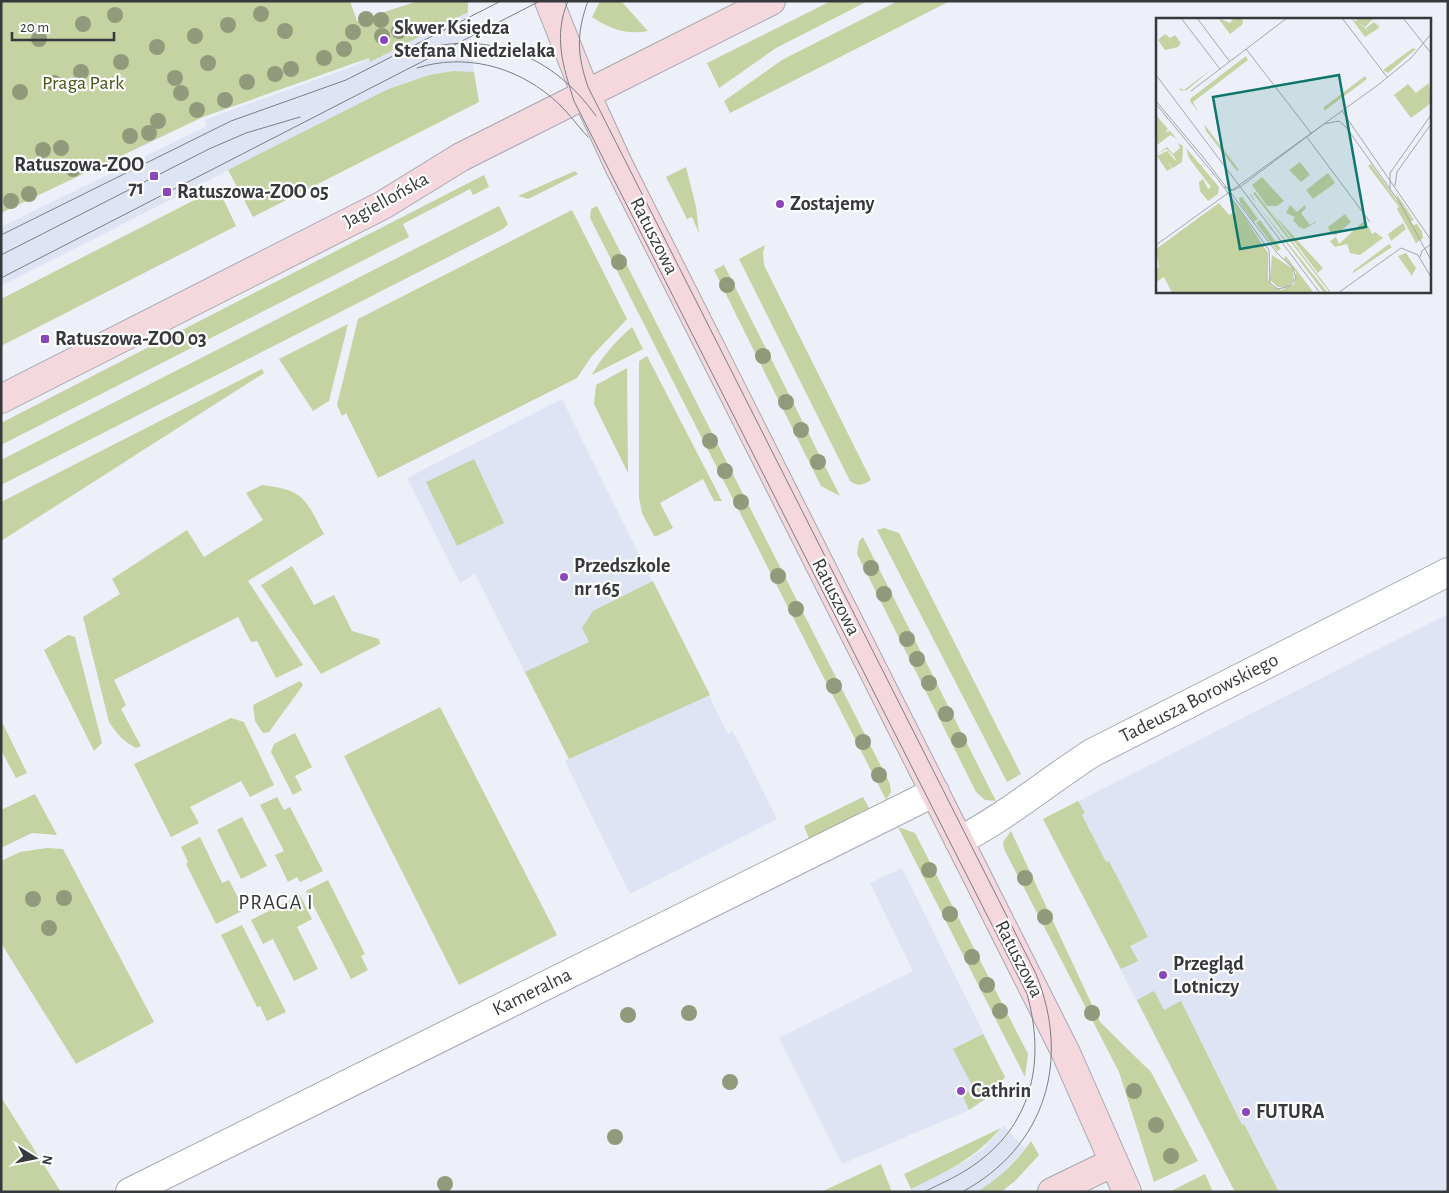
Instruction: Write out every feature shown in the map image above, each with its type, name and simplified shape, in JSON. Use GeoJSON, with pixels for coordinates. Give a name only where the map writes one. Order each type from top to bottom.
{"type":"FeatureCollection","features":[{"type":"Feature","properties":{"kind":"street","name":"Ratuszowa"},"geometry":{"type":"LineString","coordinates":[[550,1],[586,94],[623,173],[1066,1053],[1127,1192]]}},
{"type":"Feature","properties":{"kind":"street","name":"Jagiellońska"},"geometry":{"type":"LineString","coordinates":[[1,399],[383,205],[462,157],[771,1]]}},
{"type":"Feature","properties":{"kind":"street","name":"Tadeusza Borowskiego"},"geometry":{"type":"LineString","coordinates":[[959,841],[1011,811],[1058,774],[1092,753],[1448,572]]}},
{"type":"Feature","properties":{"kind":"street","name":"Kameralna"},"geometry":{"type":"LineString","coordinates":[[130,1192],[935,792]]}},
{"type":"Feature","properties":{"kind":"street"},"geometry":{"type":"LineString","coordinates":[[1052,1192],[1114,1162]]}},
{"type":"Feature","properties":{"kind":"shaded area"},"geometry":{"type":"Polygon","coordinates":[[[464,10],[468,12],[474,72],[453,71],[429,75],[386,90],[1,286],[1,227],[207,126],[204,120],[354,66],[464,10]]]}},
{"type":"Feature","properties":{"kind":"shaded area","name":"Przedszkole nr 165"},"geometry":{"type":"Polygon","coordinates":[[[562,399],[728,734],[733,731],[777,819],[630,894],[565,761],[569,759],[475,574],[460,583],[407,478],[562,399]]]}},
{"type":"Feature","properties":{"kind":"shaded area"},"geometry":{"type":"Polygon","coordinates":[[[1448,614],[1448,1192],[1235,1192],[1043,819],[1448,614]]]}},
{"type":"Feature","properties":{"kind":"shaded area"},"geometry":{"type":"Polygon","coordinates":[[[902,868],[1005,1077],[994,1093],[969,1110],[842,1164],[779,1038],[913,971],[870,883],[902,868]]]}},
{"type":"Feature","properties":{"kind":"shaded area"},"geometry":{"type":"Polygon","coordinates":[[[1004,1126],[1026,1149],[997,1178],[977,1192],[912,1192],[911,1189],[969,1159],[984,1148],[1004,1126]]]}},
{"type":"Feature","properties":{"kind":"green space","name":"Praga Park"},"geometry":{"type":"Polygon","coordinates":[[[1,1],[350,1],[357,21],[418,1],[468,1],[468,12],[370,62],[369,58],[203,117],[1,213],[1,1]]]}},
{"type":"Feature","properties":{"kind":"green space"},"geometry":{"type":"Polygon","coordinates":[[[600,1],[621,1],[648,31],[633,32],[619,30],[592,17],[600,1]]]}},
{"type":"Feature","properties":{"kind":"green space"},"geometry":{"type":"Polygon","coordinates":[[[831,1],[868,1],[776,48],[719,88],[707,63],[831,1]]]}},
{"type":"Feature","properties":{"kind":"green space"},"geometry":{"type":"Polygon","coordinates":[[[898,1],[950,1],[730,113],[724,101],[782,60],[898,1]]]}},
{"type":"Feature","properties":{"kind":"green space"},"geometry":{"type":"Polygon","coordinates":[[[453,71],[474,72],[479,102],[253,217],[228,170],[386,90],[429,75],[453,71]]]}},
{"type":"Feature","properties":{"kind":"green space"},"geometry":{"type":"Polygon","coordinates":[[[686,167],[696,207],[699,233],[692,217],[687,219],[666,177],[686,167]]]}},
{"type":"Feature","properties":{"kind":"green space"},"geometry":{"type":"Polygon","coordinates":[[[575,171],[578,174],[528,199],[518,196],[575,171]]]}},
{"type":"Feature","properties":{"kind":"green space"},"geometry":{"type":"Polygon","coordinates":[[[484,175],[489,187],[473,195],[470,189],[403,224],[409,237],[1,445],[1,423],[484,175]]]}},
{"type":"Feature","properties":{"kind":"green space"},"geometry":{"type":"Polygon","coordinates":[[[218,188],[236,226],[1,346],[1,299],[218,188]]]}},
{"type":"Feature","properties":{"kind":"green space"},"geometry":{"type":"Polygon","coordinates":[[[499,206],[508,224],[503,229],[1,485],[1,460],[499,206]]]}},
{"type":"Feature","properties":{"kind":"green space"},"geometry":{"type":"Polygon","coordinates":[[[597,206],[890,784],[891,792],[886,800],[590,218],[591,209],[597,206]]]}},
{"type":"Feature","properties":{"kind":"green space"},"geometry":{"type":"Polygon","coordinates":[[[572,210],[627,319],[591,357],[577,378],[378,478],[346,413],[342,416],[337,405],[358,319],[572,210]]]}},
{"type":"Feature","properties":{"kind":"green space"},"geometry":{"type":"Polygon","coordinates":[[[765,245],[763,253],[764,265],[871,480],[865,483],[858,485],[850,481],[739,259],[765,245]]]}},
{"type":"Feature","properties":{"kind":"green space"},"geometry":{"type":"Polygon","coordinates":[[[724,265],[840,496],[821,486],[714,270],[724,265]]]}},
{"type":"Feature","properties":{"kind":"green space"},"geometry":{"type":"Polygon","coordinates":[[[348,324],[329,401],[313,411],[279,359],[348,324]]]}},
{"type":"Feature","properties":{"kind":"green space"},"geometry":{"type":"Polygon","coordinates":[[[632,327],[643,349],[592,375],[610,349],[632,327]]]}},
{"type":"Feature","properties":{"kind":"green space"},"geometry":{"type":"Polygon","coordinates":[[[647,356],[722,501],[714,501],[703,479],[660,503],[673,528],[657,536],[654,536],[642,513],[639,498],[639,361],[647,356]]]}},
{"type":"Feature","properties":{"kind":"green space"},"geometry":{"type":"Polygon","coordinates":[[[627,368],[628,473],[594,404],[596,385],[627,368]]]}},
{"type":"Feature","properties":{"kind":"green space"},"geometry":{"type":"Polygon","coordinates":[[[262,369],[264,373],[1,541],[1,502],[262,369]]]}},
{"type":"Feature","properties":{"kind":"green space"},"geometry":{"type":"Polygon","coordinates":[[[474,459],[504,523],[457,546],[426,482],[474,459]]]}},
{"type":"Feature","properties":{"kind":"green space"},"geometry":{"type":"Polygon","coordinates":[[[262,485],[296,493],[307,504],[324,534],[248,581],[303,665],[276,678],[257,641],[251,642],[238,617],[114,680],[126,705],[121,709],[141,746],[136,748],[127,743],[109,722],[83,617],[120,594],[112,579],[187,530],[204,557],[263,520],[246,493],[262,485]]]}},
{"type":"Feature","properties":{"kind":"green space"},"geometry":{"type":"Polygon","coordinates":[[[884,528],[899,533],[1021,774],[1007,782],[877,530],[884,528]]]}},
{"type":"Feature","properties":{"kind":"green space"},"geometry":{"type":"Polygon","coordinates":[[[863,537],[996,801],[985,800],[976,792],[857,554],[859,541],[863,537]]]}},
{"type":"Feature","properties":{"kind":"green space"},"geometry":{"type":"Polygon","coordinates":[[[292,566],[314,605],[334,595],[352,631],[379,639],[380,644],[321,674],[261,585],[292,566]]]}},
{"type":"Feature","properties":{"kind":"green space"},"geometry":{"type":"Polygon","coordinates":[[[653,581],[710,695],[569,759],[525,672],[589,642],[582,628],[593,611],[653,581]]]}},
{"type":"Feature","properties":{"kind":"green space"},"geometry":{"type":"Polygon","coordinates":[[[68,635],[75,637],[102,743],[94,751],[44,650],[68,635]]]}},
{"type":"Feature","properties":{"kind":"green space"},"geometry":{"type":"Polygon","coordinates":[[[300,681],[303,685],[269,732],[263,733],[255,721],[253,705],[300,681]]]}},
{"type":"Feature","properties":{"kind":"green space"},"geometry":{"type":"Polygon","coordinates":[[[440,707],[557,935],[459,985],[344,756],[440,707]]]}},
{"type":"Feature","properties":{"kind":"green space"},"geometry":{"type":"Polygon","coordinates":[[[231,718],[244,722],[274,785],[250,797],[241,781],[190,807],[199,823],[171,837],[134,764],[231,718]]]}},
{"type":"Feature","properties":{"kind":"green space"},"geometry":{"type":"Polygon","coordinates":[[[1,720],[27,773],[16,778],[1,750],[1,720]]]}},
{"type":"Feature","properties":{"kind":"green space"},"geometry":{"type":"Polygon","coordinates":[[[295,733],[312,767],[295,776],[302,790],[293,795],[271,752],[274,744],[295,733]]]}},
{"type":"Feature","properties":{"kind":"green space"},"geometry":{"type":"Polygon","coordinates":[[[35,794],[57,835],[32,833],[1,848],[1,810],[35,794]]]}},
{"type":"Feature","properties":{"kind":"green space"},"geometry":{"type":"Polygon","coordinates":[[[277,797],[284,810],[290,807],[323,871],[300,882],[297,877],[288,882],[275,855],[284,851],[260,805],[277,797]]]}},
{"type":"Feature","properties":{"kind":"green space"},"geometry":{"type":"Polygon","coordinates":[[[863,797],[869,808],[809,839],[804,826],[863,797]]]}},
{"type":"Feature","properties":{"kind":"green space"},"geometry":{"type":"Polygon","coordinates":[[[1078,801],[1085,813],[1082,815],[1106,862],[1109,861],[1148,937],[1130,946],[1138,961],[1121,969],[1043,819],[1078,801]]]}},
{"type":"Feature","properties":{"kind":"green space"},"geometry":{"type":"Polygon","coordinates":[[[242,817],[267,866],[241,879],[217,830],[242,817]]]}},
{"type":"Feature","properties":{"kind":"green space"},"geometry":{"type":"Polygon","coordinates":[[[898,827],[915,833],[1028,1054],[1025,1077],[898,827]]]}},
{"type":"Feature","properties":{"kind":"green space"},"geometry":{"type":"Polygon","coordinates":[[[1011,831],[1100,1022],[1151,1072],[1198,1161],[1154,1182],[1119,1072],[1004,849],[1003,842],[1011,831]]]}},
{"type":"Feature","properties":{"kind":"green space"},"geometry":{"type":"Polygon","coordinates":[[[200,837],[222,883],[229,880],[244,910],[216,924],[186,864],[188,862],[181,847],[200,837]]]}},
{"type":"Feature","properties":{"kind":"green space"},"geometry":{"type":"Polygon","coordinates":[[[47,848],[63,849],[154,1022],[76,1064],[1,943],[1,861],[20,852],[47,848]]]}},
{"type":"Feature","properties":{"kind":"green space"},"geometry":{"type":"Polygon","coordinates":[[[328,880],[365,954],[361,956],[368,970],[351,979],[306,891],[328,880]]]}},
{"type":"Feature","properties":{"kind":"green space"},"geometry":{"type":"Polygon","coordinates":[[[300,895],[312,919],[297,927],[318,969],[294,981],[273,939],[263,944],[251,920],[300,895]]]}},
{"type":"Feature","properties":{"kind":"green space"},"geometry":{"type":"Polygon","coordinates":[[[242,925],[286,1012],[267,1021],[260,1006],[257,1007],[221,935],[242,925]]]}},
{"type":"Feature","properties":{"kind":"green space"},"geometry":{"type":"Polygon","coordinates":[[[1154,991],[1164,1010],[1181,1001],[1242,1125],[1244,1124],[1279,1192],[1235,1192],[1137,1000],[1154,991]]]}},
{"type":"Feature","properties":{"kind":"green space"},"geometry":{"type":"Polygon","coordinates":[[[983,1034],[1005,1077],[994,1093],[969,1110],[962,1094],[974,1089],[953,1049],[983,1034]]]}},
{"type":"Feature","properties":{"kind":"green space"},"geometry":{"type":"Polygon","coordinates":[[[1,1097],[61,1192],[1,1192],[1,1097]]]}},
{"type":"Feature","properties":{"kind":"green space"},"geometry":{"type":"Polygon","coordinates":[[[1001,1128],[971,1156],[911,1189],[904,1174],[1001,1128]]]}},
{"type":"Feature","properties":{"kind":"green space"},"geometry":{"type":"Polygon","coordinates":[[[1031,1141],[1039,1155],[1016,1180],[1001,1192],[977,1192],[1007,1169],[1031,1141]]]}},
{"type":"Feature","properties":{"kind":"green space"},"geometry":{"type":"Polygon","coordinates":[[[881,1164],[892,1192],[821,1192],[881,1164]]]}},
{"type":"Feature","properties":{"kind":"green space"},"geometry":{"type":"Polygon","coordinates":[[[1205,1174],[1213,1192],[1169,1192],[1205,1174]]]}},
{"type":"Feature","properties":{"kind":"tram line"},"geometry":{"type":"LineString","coordinates":[[1,235],[231,121],[346,80],[501,1]]}},
{"type":"Feature","properties":{"kind":"tram line"},"geometry":{"type":"LineString","coordinates":[[1,278],[540,1]]}},
{"type":"Feature","properties":{"kind":"tram line"},"geometry":{"type":"LineString","coordinates":[[568,1],[561,26],[560,39],[563,63],[574,101],[1027,994],[1035,1041],[1030,1087],[1023,1108],[1012,1127],[997,1146],[972,1167],[924,1192]]}},
{"type":"Feature","properties":{"kind":"tram line"},"geometry":{"type":"LineString","coordinates":[[588,1],[581,24],[579,44],[588,87],[1036,974],[1046,1006],[1051,1038],[1050,1069],[1044,1098],[1032,1126],[1014,1151],[991,1173],[962,1192]]}},
{"type":"Feature","properties":{"kind":"tram line"},"geometry":{"type":"LineString","coordinates":[[415,51],[442,45],[468,43],[493,46],[517,52],[539,63],[560,77],[579,95],[596,116]]}},
{"type":"Feature","properties":{"kind":"tram line"},"geometry":{"type":"LineString","coordinates":[[417,68],[435,64],[470,62],[505,70],[537,86],[556,101],[588,137]]}},
{"type":"Feature","properties":{"kind":"tram line"},"geometry":{"type":"LineString","coordinates":[[1,255],[209,149],[246,133],[300,117]]}},
{"type":"Feature","properties":{"kind":"place","name":"Skwer Księdza Stefana Niedzielaka"},"geometry":{"type":"Point","coordinates":[384,40]}},
{"type":"Feature","properties":{"kind":"place","name":"Ratuszowa-ZOO 71"},"geometry":{"type":"Point","coordinates":[154,176]}},
{"type":"Feature","properties":{"kind":"place","name":"Ratuszowa-ZOO 05"},"geometry":{"type":"Point","coordinates":[167,192]}},
{"type":"Feature","properties":{"kind":"place","name":"Zostajemy"},"geometry":{"type":"Point","coordinates":[780,204]}},
{"type":"Feature","properties":{"kind":"place","name":"Ratuszowa-ZOO 03"},"geometry":{"type":"Point","coordinates":[45,339]}},
{"type":"Feature","properties":{"kind":"place","name":"Przedszkole nr 165"},"geometry":{"type":"Point","coordinates":[564,577]}},
{"type":"Feature","properties":{"kind":"place","name":"Przegląd Lotniczy"},"geometry":{"type":"Point","coordinates":[1163,975]}},
{"type":"Feature","properties":{"kind":"place","name":"Cathrin"},"geometry":{"type":"Point","coordinates":[961,1091]}},
{"type":"Feature","properties":{"kind":"place","name":"FUTURA"},"geometry":{"type":"Point","coordinates":[1246,1112]}},
{"type":"Feature","properties":{"kind":"district","name":"PRAGA I"},"geometry":{"type":"Point","coordinates":[276,902]}}]}
